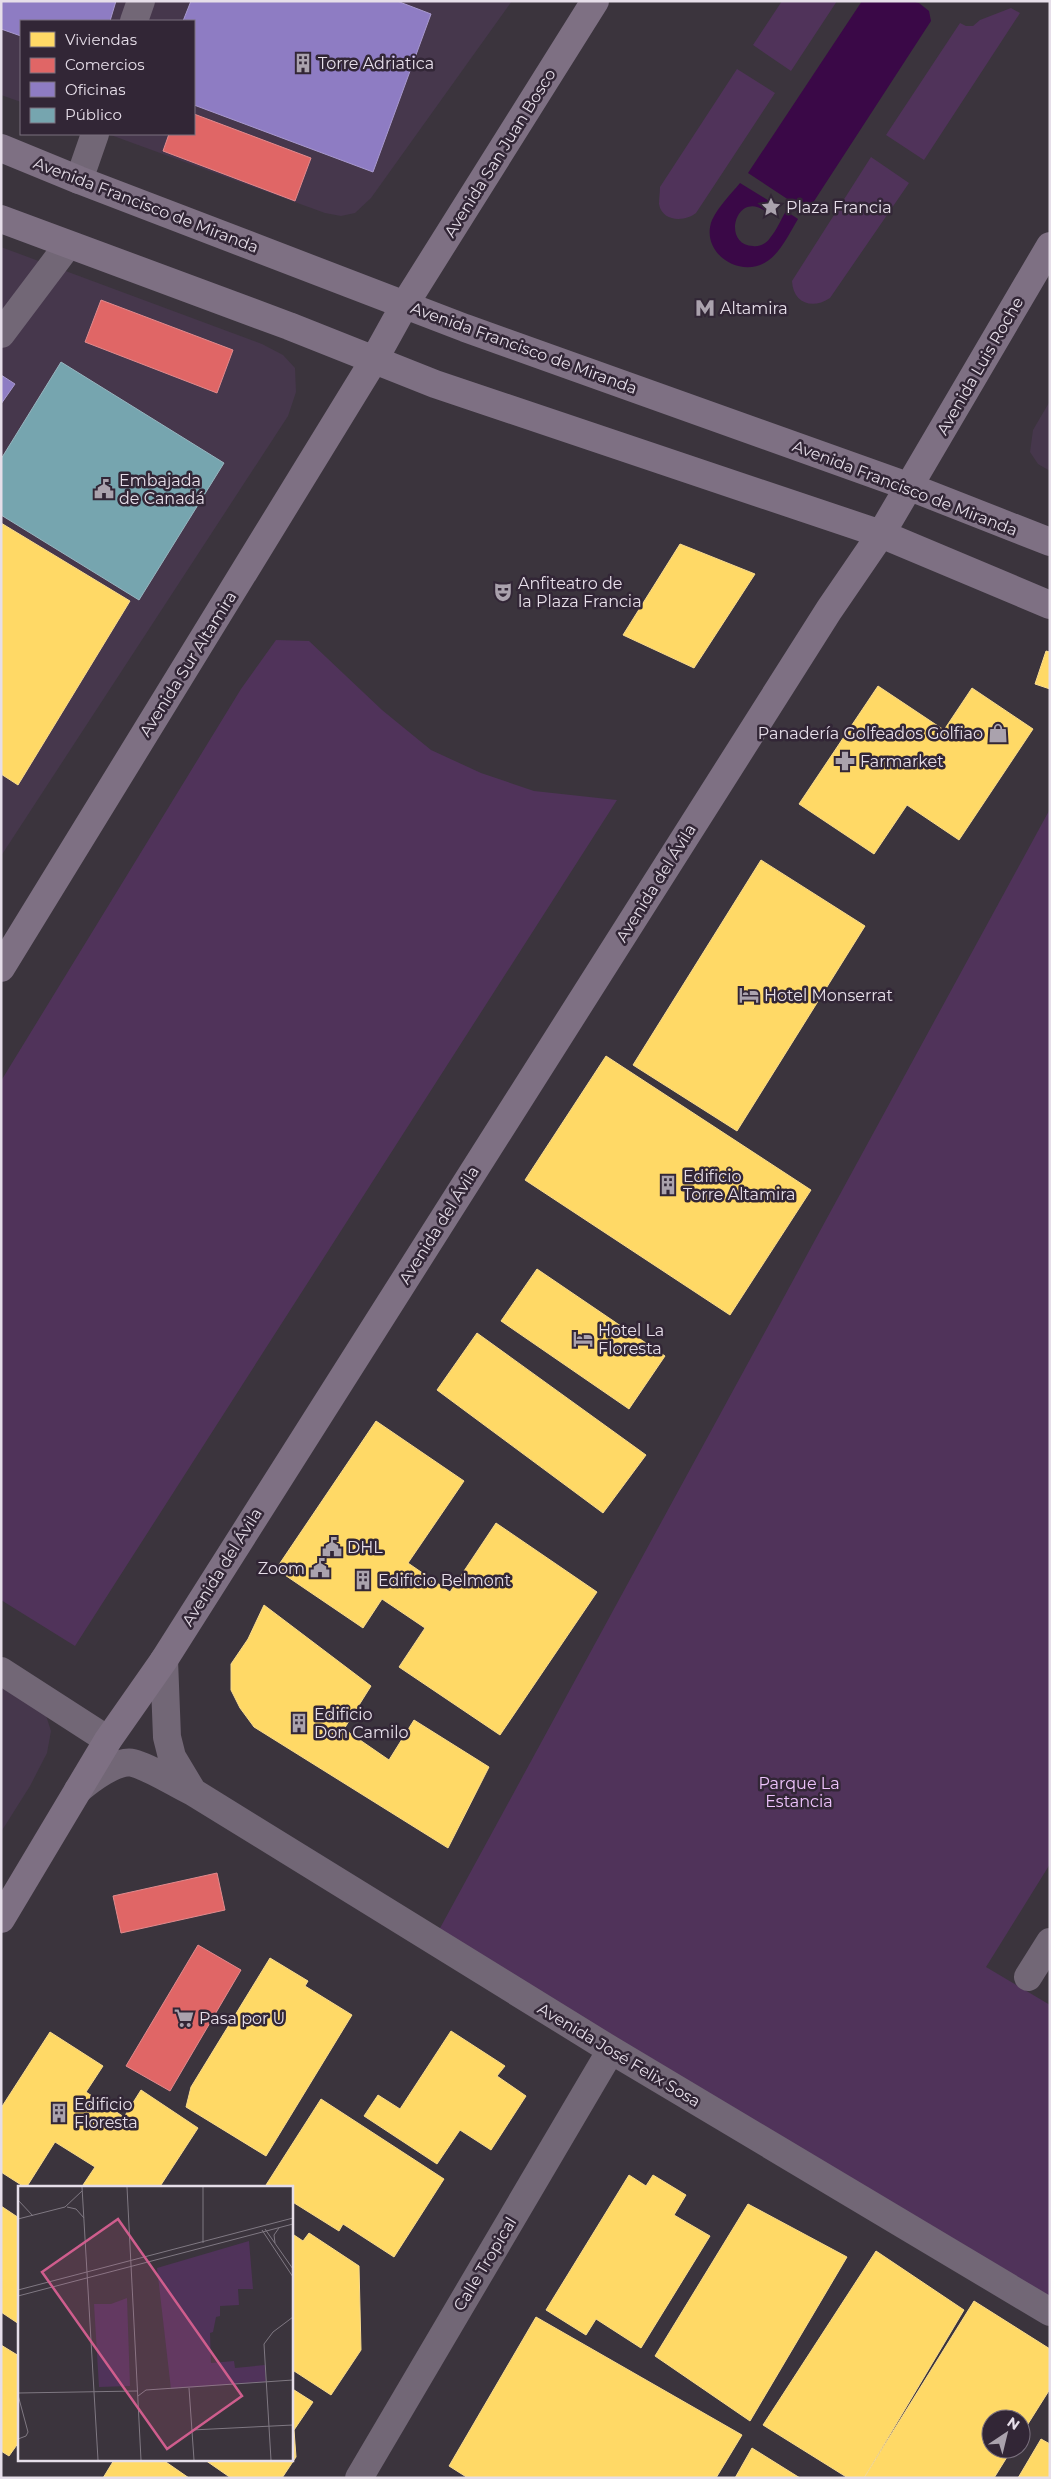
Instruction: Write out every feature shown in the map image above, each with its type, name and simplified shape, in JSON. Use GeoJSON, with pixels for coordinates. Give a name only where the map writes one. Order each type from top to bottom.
{"type":"FeatureCollection","features":[{"type":"Feature","properties":{"kind":"main road","name":"Avenida San Juan Bosco"},"geometry":{"type":"LineString","coordinates":[[374,360],[405,304],[595,1]]}},
{"type":"Feature","properties":{"kind":"main road","name":"Avenida Francisco de Miranda"},"geometry":{"type":"LineString","coordinates":[[1,148],[79,180],[405,304],[910,487],[1050,542]]}},
{"type":"Feature","properties":{"kind":"main road"},"geometry":{"type":"LineString","coordinates":[[1,219],[289,326],[435,384],[881,534],[1050,604]]}},
{"type":"Feature","properties":{"kind":"main road","name":"Avenida Luis Roche"},"geometry":{"type":"LineString","coordinates":[[881,534],[1050,246]]}},
{"type":"Feature","properties":{"kind":"main road","name":"Avenida Sur Altamira"},"geometry":{"type":"LineString","coordinates":[[1,968],[374,360]]}},
{"type":"Feature","properties":{"kind":"main road","name":"Avenida del Ávila"},"geometry":{"type":"LineString","coordinates":[[1,1919],[108,1740],[164,1660],[829,610],[881,534]]}},
{"type":"Feature","properties":{"kind":"street"},"geometry":{"type":"LineString","coordinates":[[134,20],[141,1]]}},
{"type":"Feature","properties":{"kind":"street"},"geometry":{"type":"LineString","coordinates":[[79,180],[95,135]]}},
{"type":"Feature","properties":{"kind":"street"},"geometry":{"type":"LineString","coordinates":[[1,334],[68,245]]}},
{"type":"Feature","properties":{"kind":"street","name":"Avenida José Felix Sosa"},"geometry":{"type":"LineString","coordinates":[[164,1660],[167,1737],[172,1757],[193,1792]]}},
{"type":"Feature","properties":{"kind":"street"},"geometry":{"type":"LineString","coordinates":[[1,1671],[108,1740]]}},
{"type":"Feature","properties":{"kind":"street","name":"Avenida José Felix Sosa"},"geometry":{"type":"LineString","coordinates":[[78,1790],[96,1775],[132,1762],[193,1792],[611,2050],[1050,2312]]}},
{"type":"Feature","properties":{"kind":"street"},"geometry":{"type":"LineString","coordinates":[[1028,1977],[1050,1942]]}},
{"type":"Feature","properties":{"kind":"street","name":"Calle Tropical"},"geometry":{"type":"LineString","coordinates":[[365,2475],[611,2050]]}},
{"type":"Feature","properties":{"kind":"shaded area"},"geometry":{"type":"Polygon","coordinates":[[[1,1],[512,1],[371,198],[355,213],[341,216],[325,213],[111,135],[195,135],[195,20],[20,20],[20,102],[1,95],[1,1]]]}},
{"type":"Feature","properties":{"kind":"shaded area"},"geometry":{"type":"Polygon","coordinates":[[[862,1],[911,1],[919,3],[929,11],[931,21],[807,212],[748,173],[862,1]]]}},
{"type":"Feature","properties":{"kind":"shaded area"},"geometry":{"type":"Polygon","coordinates":[[[740,183],[771,202],[765,211],[755,206],[746,207],[740,213],[736,220],[735,229],[737,237],[743,243],[755,246],[762,245],[775,232],[786,211],[798,219],[778,251],[769,260],[758,266],[736,265],[726,260],[717,253],[712,243],[710,232],[712,220],[721,205],[740,183]]]}},
{"type":"Feature","properties":{"kind":"shaded area"},"geometry":{"type":"Polygon","coordinates":[[[1,247],[262,344],[283,355],[295,368],[296,392],[288,416],[1,856],[1,247]]]}},
{"type":"Feature","properties":{"kind":"shaded area"},"geometry":{"type":"Polygon","coordinates":[[[1050,401],[1050,471],[1038,464],[1030,452],[1033,430],[1050,401]]]}},
{"type":"Feature","properties":{"kind":"shaded area"},"geometry":{"type":"Polygon","coordinates":[[[1,1672],[43,1706],[51,1731],[47,1753],[30,1786],[1,1832],[1,1672]]]}},
{"type":"Feature","properties":{"kind":"green space"},"geometry":{"type":"Polygon","coordinates":[[[782,1],[837,1],[791,71],[753,45],[782,1]]]}},
{"type":"Feature","properties":{"kind":"green space"},"geometry":{"type":"Polygon","coordinates":[[[1011,8],[1020,13],[924,160],[886,135],[960,23],[966,26],[973,26],[980,20],[1011,8]]]}},
{"type":"Feature","properties":{"kind":"green space"},"geometry":{"type":"Polygon","coordinates":[[[737,69],[775,93],[696,213],[680,219],[669,217],[664,214],[659,204],[660,187],[737,69]]]}},
{"type":"Feature","properties":{"kind":"green space"},"geometry":{"type":"Polygon","coordinates":[[[871,157],[909,183],[830,298],[817,304],[805,302],[796,295],[792,281],[871,157]]]}},
{"type":"Feature","properties":{"kind":"green space"},"geometry":{"type":"Polygon","coordinates":[[[276,640],[309,641],[382,710],[431,750],[481,773],[534,791],[617,800],[75,1646],[1,1600],[1,1081],[241,689],[276,640]]]}},
{"type":"Feature","properties":{"kind":"green space","name":"Parque La Estancia"},"geometry":{"type":"Polygon","coordinates":[[[1050,809],[1050,1864],[986,1967],[1050,2005],[1050,2311],[433,1941],[1050,809]]]}},
{"type":"Feature","properties":{"kind":"building: Viviendas"},"geometry":{"type":"Polygon","coordinates":[[[1,523],[130,601],[18,785],[1,774],[1,523]]]}},
{"type":"Feature","properties":{"kind":"building: Viviendas"},"geometry":{"type":"Polygon","coordinates":[[[680,544],[755,574],[694,668],[623,635],[680,544]]]}},
{"type":"Feature","properties":{"kind":"building: Viviendas"},"geometry":{"type":"Polygon","coordinates":[[[1046,651],[1050,652],[1050,689],[1035,684],[1046,651]]]}},
{"type":"Feature","properties":{"kind":"building: Viviendas"},"geometry":{"type":"Polygon","coordinates":[[[878,686],[944,730],[972,688],[1033,729],[959,840],[907,805],[874,854],[799,804],[878,686]]]}},
{"type":"Feature","properties":{"kind":"building: Viviendas","name":"Hotel Monserrat"},"geometry":{"type":"Polygon","coordinates":[[[761,860],[865,926],[737,1131],[633,1065],[761,860]]]}},
{"type":"Feature","properties":{"kind":"building: Viviendas","name":"Edificio Torre Altamira"},"geometry":{"type":"Polygon","coordinates":[[[606,1056],[811,1190],[730,1315],[525,1180],[606,1056]]]}},
{"type":"Feature","properties":{"kind":"building: Viviendas","name":"Hotel La Floresta"},"geometry":{"type":"Polygon","coordinates":[[[537,1269],[665,1356],[629,1409],[501,1321],[537,1269]]]}},
{"type":"Feature","properties":{"kind":"building: Viviendas"},"geometry":{"type":"Polygon","coordinates":[[[477,1333],[646,1455],[603,1513],[437,1390],[477,1333]]]}},
{"type":"Feature","properties":{"kind":"building: Viviendas","name":"Edificio Belmont"},"geometry":{"type":"Polygon","coordinates":[[[376,1421],[464,1481],[408,1563],[450,1592],[496,1523],[597,1592],[500,1735],[399,1667],[425,1628],[382,1599],[363,1628],[276,1569],[376,1421]]]}},
{"type":"Feature","properties":{"kind":"building: Viviendas","name":"Edificio Don Camilo"},"geometry":{"type":"Polygon","coordinates":[[[264,1605],[371,1686],[344,1729],[389,1760],[414,1720],[489,1767],[448,1848],[254,1727],[240,1708],[231,1690],[231,1664],[248,1639],[264,1605]]]}},
{"type":"Feature","properties":{"kind":"building: Viviendas"},"geometry":{"type":"Polygon","coordinates":[[[270,1958],[308,1981],[305,1986],[352,2015],[266,2156],[186,2107],[191,2087],[270,1958]]]}},
{"type":"Feature","properties":{"kind":"building: Viviendas"},"geometry":{"type":"Polygon","coordinates":[[[451,2031],[505,2066],[497,2076],[526,2096],[491,2150],[460,2130],[437,2164],[364,2116],[378,2095],[400,2109],[451,2031]]]}},
{"type":"Feature","properties":{"kind":"building: Viviendas","name":"Edificio Floresta"},"geometry":{"type":"Polygon","coordinates":[[[50,2032],[103,2066],[86,2092],[124,2117],[141,2090],[198,2128],[160,2186],[82,2186],[95,2167],[55,2142],[27,2186],[23,2186],[1,2172],[1,2108],[50,2032]]]}},
{"type":"Feature","properties":{"kind":"building: Viviendas"},"geometry":{"type":"Polygon","coordinates":[[[321,2099],[444,2179],[394,2257],[343,2224],[339,2231],[292,2202],[292,2186],[266,2185],[321,2099]]]}},
{"type":"Feature","properties":{"kind":"building: Viviendas"},"geometry":{"type":"Polygon","coordinates":[[[629,2175],[646,2186],[653,2175],[686,2195],[674,2215],[710,2236],[641,2348],[596,2319],[586,2335],[546,2310],[629,2175]]]}},
{"type":"Feature","properties":{"kind":"building: Viviendas"},"geometry":{"type":"Polygon","coordinates":[[[748,2204],[847,2257],[750,2421],[655,2356],[748,2204]]]}},
{"type":"Feature","properties":{"kind":"building: Viviendas"},"geometry":{"type":"Polygon","coordinates":[[[1,2206],[18,2217],[18,2323],[1,2312],[1,2206]]]}},
{"type":"Feature","properties":{"kind":"building: Viviendas"},"geometry":{"type":"Polygon","coordinates":[[[309,2233],[359,2266],[361,2350],[331,2395],[292,2370],[292,2234],[303,2241],[309,2233]]]}},
{"type":"Feature","properties":{"kind":"building: Viviendas"},"geometry":{"type":"Polygon","coordinates":[[[876,2251],[964,2310],[864,2478],[848,2478],[763,2425],[876,2251]]]}},
{"type":"Feature","properties":{"kind":"building: Viviendas"},"geometry":{"type":"Polygon","coordinates":[[[974,2301],[1050,2349],[1050,2389],[1031,2419],[1031,2409],[981,2409],[981,2459],[1006,2459],[994,2478],[864,2478],[974,2301]]]}},
{"type":"Feature","properties":{"kind":"building: Viviendas"},"geometry":{"type":"Polygon","coordinates":[[[536,2317],[742,2435],[716,2478],[468,2478],[449,2466],[536,2317]]]}},
{"type":"Feature","properties":{"kind":"building: Viviendas"},"geometry":{"type":"Polygon","coordinates":[[[1,2345],[18,2355],[18,2443],[9,2456],[1,2451],[1,2345]]]}},
{"type":"Feature","properties":{"kind":"building: Viviendas"},"geometry":{"type":"Polygon","coordinates":[[[292,2389],[313,2402],[294,2430],[296,2457],[282,2478],[231,2478],[208,2462],[292,2462],[292,2389]]]}},
{"type":"Feature","properties":{"kind":"building: Viviendas"},"geometry":{"type":"Polygon","coordinates":[[[1041,2439],[1050,2444],[1050,2478],[1018,2478],[1031,2459],[1041,2439]]]}},
{"type":"Feature","properties":{"kind":"building: Viviendas"},"geometry":{"type":"Polygon","coordinates":[[[752,2448],[800,2478],[735,2478],[752,2448]]]}},
{"type":"Feature","properties":{"kind":"building: Viviendas"},"geometry":{"type":"Polygon","coordinates":[[[113,2462],[166,2462],[189,2478],[103,2478],[113,2462]]]}},
{"type":"Feature","properties":{"kind":"building: Comercios"},"geometry":{"type":"Polygon","coordinates":[[[195,114],[311,158],[295,201],[163,151],[169,135],[195,135],[195,114]]]}},
{"type":"Feature","properties":{"kind":"building: Comercios"},"geometry":{"type":"Polygon","coordinates":[[[101,300],[233,350],[217,393],[85,342],[101,300]]]}},
{"type":"Feature","properties":{"kind":"building: Comercios"},"geometry":{"type":"Polygon","coordinates":[[[217,1873],[225,1910],[121,1933],[113,1896],[217,1873]]]}},
{"type":"Feature","properties":{"kind":"building: Comercios","name":"Pasa por U"},"geometry":{"type":"Polygon","coordinates":[[[198,1945],[241,1970],[170,2091],[126,2066],[198,1945]]]}},
{"type":"Feature","properties":{"kind":"building: Oficinas"},"geometry":{"type":"Polygon","coordinates":[[[1,1],[116,1],[110,20],[20,20],[20,36],[1,29],[1,1]]]}},
{"type":"Feature","properties":{"kind":"building: Oficinas","name":"Torre Adriatica"},"geometry":{"type":"Polygon","coordinates":[[[191,1],[397,1],[431,14],[373,172],[195,105],[195,20],[183,20],[191,1]]]}},
{"type":"Feature","properties":{"kind":"building: Oficinas"},"geometry":{"type":"Polygon","coordinates":[[[1,375],[15,384],[1,404],[1,375]]]}},
{"type":"Feature","properties":{"kind":"building: Público","name":"Embajada de Canadá"},"geometry":{"type":"Polygon","coordinates":[[[61,362],[224,463],[139,600],[1,515],[1,459],[61,362]]]}},
{"type":"Feature","properties":{"kind":"place","name":"Torre Adriatica"},"geometry":{"type":"Point","coordinates":[303,63]}},
{"type":"Feature","properties":{"kind":"place","name":"Plaza Francia"},"geometry":{"type":"Point","coordinates":[771,207]}},
{"type":"Feature","properties":{"kind":"place","name":"Altamira"},"geometry":{"type":"Point","coordinates":[705,308]}},
{"type":"Feature","properties":{"kind":"place","name":"Embajada de Canadá"},"geometry":{"type":"Point","coordinates":[104,489]}},
{"type":"Feature","properties":{"kind":"place","name":"Anfiteatro de la Plaza Francia"},"geometry":{"type":"Point","coordinates":[503,592]}},
{"type":"Feature","properties":{"kind":"place","name":"Panadería Golfeados Golfiao"},"geometry":{"type":"Point","coordinates":[998,733]}},
{"type":"Feature","properties":{"kind":"place","name":"Farmarket"},"geometry":{"type":"Point","coordinates":[845,761]}},
{"type":"Feature","properties":{"kind":"place","name":"Hotel Monserrat"},"geometry":{"type":"Point","coordinates":[749,995]}},
{"type":"Feature","properties":{"kind":"place","name":"Edificio Torre Altamira"},"geometry":{"type":"Point","coordinates":[668,1185]}},
{"type":"Feature","properties":{"kind":"place","name":"Hotel La Floresta"},"geometry":{"type":"Point","coordinates":[583,1339]}},
{"type":"Feature","properties":{"kind":"place","name":"DHL"},"geometry":{"type":"Point","coordinates":[332,1547]}},
{"type":"Feature","properties":{"kind":"place","name":"Zoom"},"geometry":{"type":"Point","coordinates":[320,1568]}},
{"type":"Feature","properties":{"kind":"place","name":"Edificio Belmont"},"geometry":{"type":"Point","coordinates":[363,1580]}},
{"type":"Feature","properties":{"kind":"place","name":"Edificio Don Camilo"},"geometry":{"type":"Point","coordinates":[299,1723]}},
{"type":"Feature","properties":{"kind":"place","name":"Pasa por U"},"geometry":{"type":"Point","coordinates":[184,2018]}},
{"type":"Feature","properties":{"kind":"place","name":"Edificio Floresta"},"geometry":{"type":"Point","coordinates":[59,2113]}}]}
